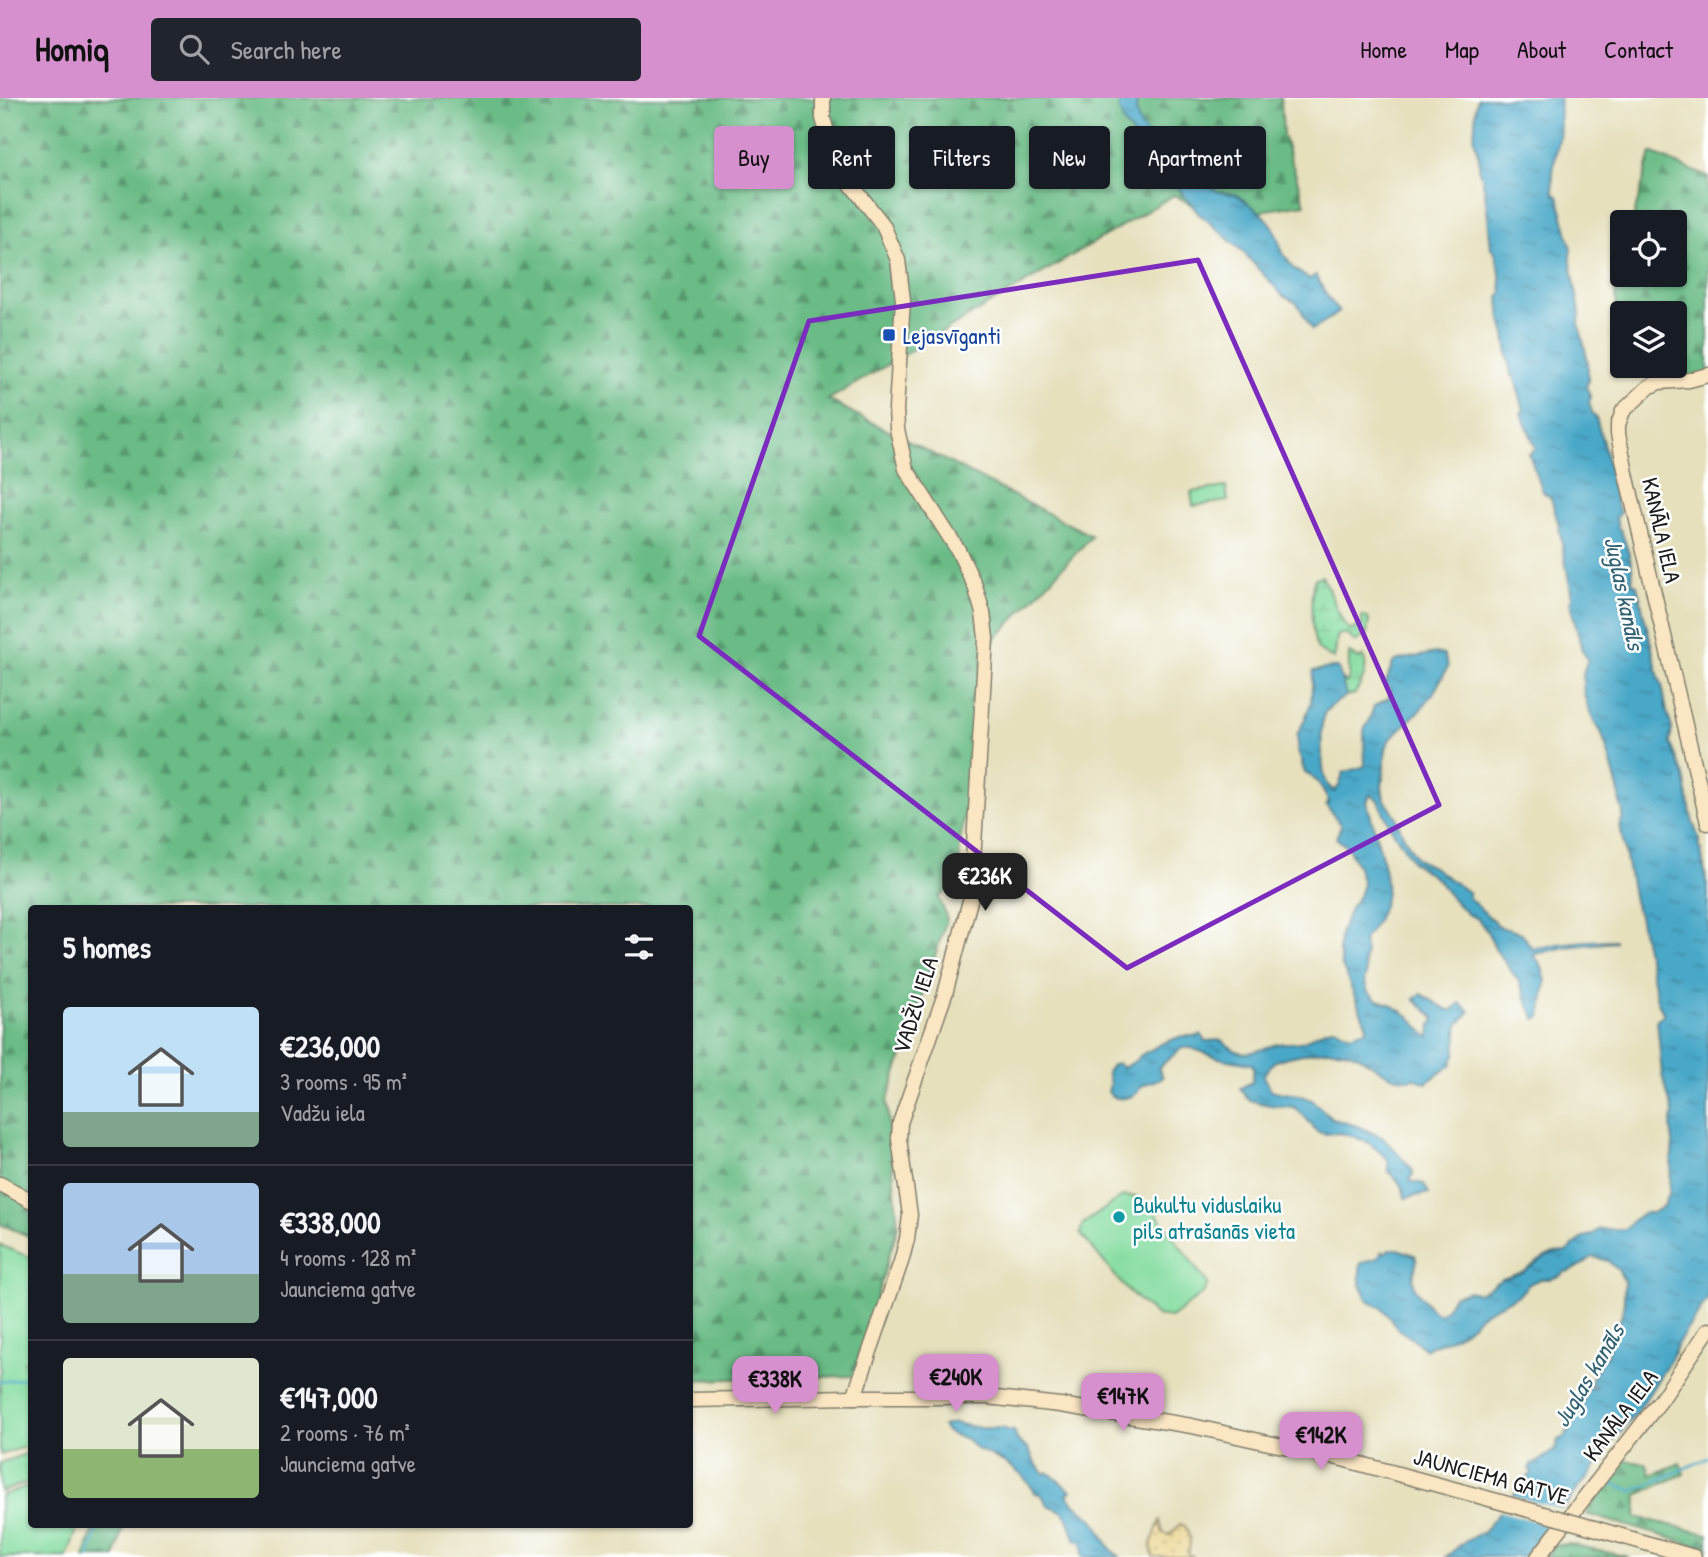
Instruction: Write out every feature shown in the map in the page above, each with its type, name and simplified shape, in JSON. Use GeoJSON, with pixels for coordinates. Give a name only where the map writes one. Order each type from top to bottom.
{"type":"FeatureCollection","features":[{"type":"Feature","properties":{"kind":"street","name":"VADŽU IELA"},"geometry":{"type":"LineString","coordinates":[[823,98],[823,118],[831,147],[847,179],[884,225],[898,260],[903,300],[896,409],[897,429],[906,469],[958,550],[975,586],[983,613],[986,638],[971,897],[945,994],[900,1123],[899,1139],[910,1215],[907,1239],[854,1397]]}},
{"type":"Feature","properties":{"kind":"street","name":"KANĀLA IELA"},"geometry":{"type":"LineString","coordinates":[[1708,375],[1689,380],[1659,382],[1649,387],[1623,411],[1618,434],[1708,823]]}},
{"type":"Feature","properties":{"kind":"street"},"geometry":{"type":"LineString","coordinates":[[0,1184],[28,1199]]}},
{"type":"Feature","properties":{"kind":"street","name":"KANĀLA IELA"},"geometry":{"type":"LineString","coordinates":[[1538,1557],[1661,1401],[1708,1330]]}},
{"type":"Feature","properties":{"kind":"street","name":"JAUNCIEMA GATVE"},"geometry":{"type":"LineString","coordinates":[[693,1400],[987,1397],[1060,1405],[1218,1432],[1335,1457],[1694,1557]]}},
{"type":"Feature","properties":{"kind":"highlighted area"},"geometry":{"type":"Polygon","coordinates":[[[1198,260],[1439,805],[1127,968],[699,636],[809,321],[1198,260]]]}},
{"type":"Feature","properties":{"kind":"green space"},"geometry":{"type":"Polygon","coordinates":[[[0,98],[1281,98],[1283,135],[1305,204],[1266,210],[1226,224],[1174,195],[828,400],[1092,536],[983,652],[956,885],[939,897],[947,919],[887,1102],[898,1226],[853,1376],[693,1380],[693,905],[28,905],[28,1236],[0,1224],[0,98]]]}},
{"type":"Feature","properties":{"kind":"green space"},"geometry":{"type":"Polygon","coordinates":[[[1651,153],[1708,177],[1708,379],[1676,381],[1674,378],[1687,378],[1687,301],[1616,301],[1615,287],[1687,287],[1687,210],[1635,210],[1651,153]]]}},
{"type":"Feature","properties":{"kind":"green space"},"geometry":{"type":"Polygon","coordinates":[[[1226,487],[1228,501],[1193,506],[1191,492],[1226,487]]]}},
{"type":"Feature","properties":{"kind":"green space"},"geometry":{"type":"Polygon","coordinates":[[[1322,576],[1343,622],[1350,630],[1362,625],[1362,616],[1369,621],[1367,634],[1357,641],[1347,634],[1337,637],[1334,659],[1319,650],[1314,636],[1313,584],[1315,578],[1322,576]]]}},
{"type":"Feature","properties":{"kind":"green space"},"geometry":{"type":"Polygon","coordinates":[[[1349,653],[1360,659],[1363,656],[1366,666],[1355,694],[1346,696],[1342,680],[1347,683],[1349,653]]]}},
{"type":"Feature","properties":{"kind":"green space"},"geometry":{"type":"Polygon","coordinates":[[[1123,1196],[1137,1197],[1148,1211],[1152,1208],[1208,1284],[1203,1293],[1171,1318],[1157,1316],[1126,1289],[1080,1233],[1083,1224],[1123,1196]]]}},
{"type":"Feature","properties":{"kind":"green space"},"geometry":{"type":"Polygon","coordinates":[[[0,1245],[28,1256],[28,1359],[24,1362],[28,1371],[28,1446],[0,1455],[0,1245]]]}},
{"type":"Feature","properties":{"kind":"green space"},"geometry":{"type":"Polygon","coordinates":[[[28,1453],[28,1482],[0,1492],[0,1463],[28,1453]]]}},
{"type":"Feature","properties":{"kind":"green space"},"geometry":{"type":"Polygon","coordinates":[[[1624,1461],[1646,1463],[1651,1475],[1680,1463],[1684,1474],[1637,1495],[1636,1517],[1708,1534],[1708,1549],[1586,1514],[1624,1461]]]}},
{"type":"Feature","properties":{"kind":"green space"},"geometry":{"type":"Polygon","coordinates":[[[28,1486],[28,1528],[78,1528],[67,1557],[0,1557],[0,1496],[28,1486]]]}},
{"type":"Feature","properties":{"kind":"green space"},"geometry":{"type":"Polygon","coordinates":[[[94,1528],[123,1528],[115,1557],[84,1557],[94,1528]]]}},
{"type":"Feature","properties":{"kind":"green space"},"geometry":{"type":"Polygon","coordinates":[[[1569,1544],[1629,1557],[1546,1557],[1554,1545],[1569,1544]]]}},
{"type":"Feature","properties":{"kind":"sand"},"geometry":{"type":"Polygon","coordinates":[[[1160,1521],[1163,1533],[1170,1535],[1180,1524],[1185,1526],[1190,1540],[1188,1554],[1194,1557],[1153,1557],[1151,1544],[1160,1521]]]}},
{"type":"Feature","properties":{"kind":"water"},"geometry":{"type":"Polygon","coordinates":[[[1123,98],[1138,98],[1136,109],[1141,126],[1126,126],[1119,103],[1123,98]]]}},
{"type":"Feature","properties":{"kind":"water","name":"Juglas kanāls"},"geometry":{"type":"Polygon","coordinates":[[[1478,98],[1560,98],[1560,133],[1553,187],[1554,194],[1558,196],[1571,247],[1571,263],[1580,312],[1579,324],[1588,362],[1586,386],[1610,469],[1620,513],[1616,517],[1618,528],[1630,556],[1632,582],[1637,585],[1662,685],[1672,728],[1670,742],[1684,776],[1708,892],[1708,1298],[1637,1413],[1523,1557],[1446,1557],[1460,1545],[1482,1534],[1532,1472],[1529,1469],[1532,1463],[1537,1463],[1550,1454],[1558,1440],[1565,1437],[1572,1417],[1576,1419],[1573,1415],[1584,1404],[1589,1386],[1593,1389],[1596,1386],[1589,1384],[1608,1353],[1622,1315],[1624,1281],[1619,1271],[1608,1261],[1593,1257],[1560,1276],[1529,1284],[1519,1295],[1483,1313],[1466,1330],[1425,1349],[1399,1330],[1382,1308],[1368,1301],[1360,1284],[1361,1263],[1377,1258],[1382,1251],[1385,1253],[1389,1249],[1415,1255],[1415,1289],[1432,1310],[1440,1313],[1454,1296],[1468,1291],[1478,1293],[1502,1279],[1523,1272],[1545,1257],[1566,1252],[1584,1237],[1600,1229],[1625,1229],[1640,1215],[1652,1213],[1663,1206],[1669,1194],[1673,1113],[1662,1075],[1657,1019],[1663,1013],[1657,1000],[1634,901],[1620,825],[1623,815],[1620,796],[1603,737],[1584,695],[1583,677],[1588,660],[1582,650],[1570,602],[1572,597],[1558,522],[1551,498],[1543,492],[1529,454],[1536,448],[1521,413],[1524,410],[1514,376],[1511,376],[1501,321],[1499,266],[1494,250],[1491,249],[1487,207],[1474,139],[1478,98]]]}},
{"type":"Feature","properties":{"kind":"water"},"geometry":{"type":"Polygon","coordinates":[[[1179,189],[1215,189],[1237,195],[1273,226],[1283,253],[1293,268],[1309,279],[1316,275],[1339,312],[1312,330],[1297,303],[1283,296],[1242,251],[1198,213],[1179,189]]]}},
{"type":"Feature","properties":{"kind":"water"},"geometry":{"type":"Polygon","coordinates":[[[1436,653],[1444,655],[1448,667],[1422,708],[1389,740],[1382,787],[1384,799],[1396,816],[1417,859],[1469,893],[1468,897],[1500,927],[1522,933],[1531,947],[1590,941],[1615,942],[1565,947],[1533,955],[1541,964],[1546,981],[1541,1017],[1536,1019],[1520,983],[1478,919],[1467,914],[1440,882],[1413,862],[1391,828],[1377,799],[1370,795],[1367,802],[1383,861],[1386,892],[1378,918],[1363,941],[1366,951],[1364,980],[1368,992],[1376,999],[1409,1016],[1430,1037],[1434,1017],[1414,999],[1421,994],[1448,1010],[1453,1010],[1460,1003],[1470,1011],[1458,1025],[1451,1065],[1426,1083],[1415,1078],[1392,1076],[1350,1052],[1328,1050],[1278,1060],[1263,1076],[1271,1090],[1312,1100],[1333,1119],[1384,1138],[1412,1169],[1410,1181],[1424,1184],[1429,1193],[1405,1198],[1403,1189],[1389,1172],[1388,1159],[1369,1143],[1350,1135],[1316,1131],[1294,1107],[1249,1100],[1240,1088],[1252,1082],[1254,1067],[1251,1064],[1182,1048],[1158,1068],[1163,1077],[1142,1086],[1131,1096],[1120,1098],[1110,1095],[1107,1072],[1112,1065],[1117,1063],[1123,1068],[1163,1043],[1182,1036],[1201,1034],[1206,1041],[1222,1040],[1236,1051],[1248,1053],[1277,1044],[1304,1041],[1331,1028],[1350,1035],[1366,1030],[1367,1026],[1342,966],[1339,951],[1340,934],[1363,884],[1348,848],[1336,838],[1341,826],[1326,805],[1329,802],[1325,793],[1317,781],[1305,773],[1297,750],[1297,735],[1311,702],[1313,671],[1338,668],[1346,696],[1324,714],[1322,738],[1325,778],[1334,791],[1339,786],[1343,773],[1365,766],[1364,730],[1374,706],[1388,699],[1391,692],[1386,682],[1393,663],[1436,653]]]}},
{"type":"Feature","properties":{"kind":"water"},"geometry":{"type":"Polygon","coordinates":[[[953,1423],[981,1428],[1004,1428],[1015,1432],[1016,1438],[1028,1448],[1035,1463],[1045,1474],[1048,1472],[1071,1491],[1067,1494],[1069,1498],[1095,1522],[1109,1546],[1121,1557],[1082,1557],[1081,1541],[1076,1541],[1069,1521],[1062,1511],[1048,1505],[1041,1494],[1035,1493],[1023,1476],[1012,1467],[976,1449],[967,1439],[950,1434],[943,1426],[953,1423]]]}},
{"type":"Feature","properties":{"kind":"pier"},"geometry":{"type":"Polygon","coordinates":[[[1510,1495],[1565,1510],[1552,1526],[1496,1510],[1510,1495]]]}},
{"type":"Feature","properties":{"kind":"waterway"},"geometry":{"type":"LineString","coordinates":[[0,1382],[28,1378]]}},
{"type":"Feature","properties":{"kind":"waterway"},"geometry":{"type":"LineString","coordinates":[[1609,1482],[1633,1491],[1708,1458]]}},
{"type":"Feature","properties":{"kind":"waterway"},"geometry":{"type":"LineString","coordinates":[[89,1557],[98,1528]]}},
{"type":"Feature","properties":{"kind":"place","name":"Lejasvīganti"},"geometry":{"type":"Point","coordinates":[889,335]}},
{"type":"Feature","properties":{"kind":"place","name":"Bukultu viduslaiku pils atrašanās vieta"},"geometry":{"type":"Point","coordinates":[1119,1217]}}]}
